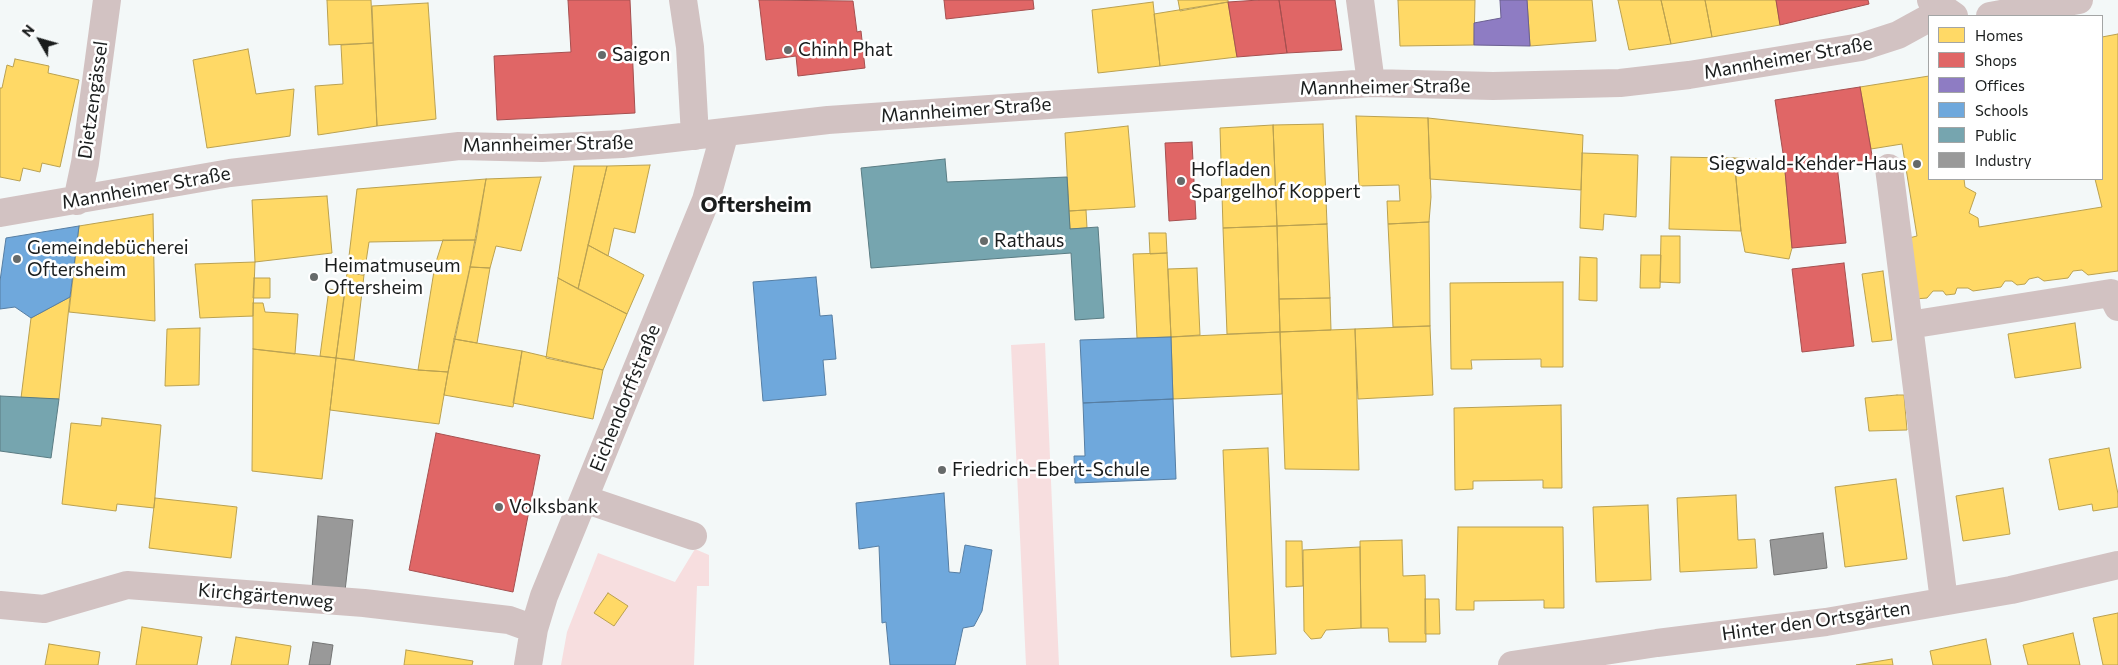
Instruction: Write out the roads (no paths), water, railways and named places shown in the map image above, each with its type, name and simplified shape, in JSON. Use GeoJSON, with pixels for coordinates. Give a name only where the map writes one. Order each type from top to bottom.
{"type":"FeatureCollection","features":[{"type":"Feature","properties":{"kind":"street","name":"Dietzengässel"},"geometry":{"type":"LineString","coordinates":[[77,200],[85,162],[107,0]]}},
{"type":"Feature","properties":{"kind":"street"},"geometry":{"type":"LineString","coordinates":[[683,0],[690,47],[695,136]]}},
{"type":"Feature","properties":{"kind":"street"},"geometry":{"type":"LineString","coordinates":[[1360,0],[1371,83]]}},
{"type":"Feature","properties":{"kind":"street"},"geometry":{"type":"LineString","coordinates":[[1996,15],[2079,0]]}},
{"type":"Feature","properties":{"kind":"street","name":"Mannheimer Straße"},"geometry":{"type":"LineString","coordinates":[[0,213],[230,173],[459,146],[542,148],[622,144],[891,115],[1371,83],[1553,86],[1650,80],[1861,47],[1898,35],[1928,18]]}},
{"type":"Feature","properties":{"kind":"street","name":"Eichendorffstraße"},"geometry":{"type":"LineString","coordinates":[[528,665],[534,629],[550,580],[706,200],[725,132]]}},
{"type":"Feature","properties":{"kind":"street"},"geometry":{"type":"LineString","coordinates":[[1889,168],[1944,601]]}},
{"type":"Feature","properties":{"kind":"street"},"geometry":{"type":"LineString","coordinates":[[1909,326],[2111,293],[2118,307]]}},
{"type":"Feature","properties":{"kind":"street"},"geometry":{"type":"LineString","coordinates":[[584,499],[694,536]]}},
{"type":"Feature","properties":{"kind":"street","name":"Hinter den Ortsgärten"},"geometry":{"type":"LineString","coordinates":[[1512,665],[1657,643],[1826,622],[2011,590],[2118,565]]}},
{"type":"Feature","properties":{"kind":"street","name":"Kirchgärtenweg"},"geometry":{"type":"LineString","coordinates":[[0,605],[44,609],[127,585],[364,603],[509,620],[534,629]]}},
{"type":"Feature","properties":{"kind":"place","name":"Chinh Phat"},"geometry":{"type":"Point","coordinates":[788,50]}},
{"type":"Feature","properties":{"kind":"place","name":"Saigon"},"geometry":{"type":"Point","coordinates":[602,55]}},
{"type":"Feature","properties":{"kind":"place","name":"Siegwald-Kehder-Haus"},"geometry":{"type":"Point","coordinates":[1917,164]}},
{"type":"Feature","properties":{"kind":"place","name":"Hofladen Spargelhof Koppert"},"geometry":{"type":"Point","coordinates":[1181,181]}},
{"type":"Feature","properties":{"kind":"place","name":"Rathaus"},"geometry":{"type":"Point","coordinates":[984,241]}},
{"type":"Feature","properties":{"kind":"place","name":"Gemeindebücherei Oftersheim"},"geometry":{"type":"Point","coordinates":[17,259]}},
{"type":"Feature","properties":{"kind":"place","name":"Heimatmuseum Oftersheim"},"geometry":{"type":"Point","coordinates":[314,277]}},
{"type":"Feature","properties":{"kind":"place","name":"Friedrich-Ebert-Schule"},"geometry":{"type":"Point","coordinates":[942,470]}},
{"type":"Feature","properties":{"kind":"place","name":"Volksbank"},"geometry":{"type":"Point","coordinates":[499,507]}},
{"type":"Feature","properties":{"kind":"district","name":"Oftersheim"},"geometry":{"type":"Point","coordinates":[756,205]}}]}
